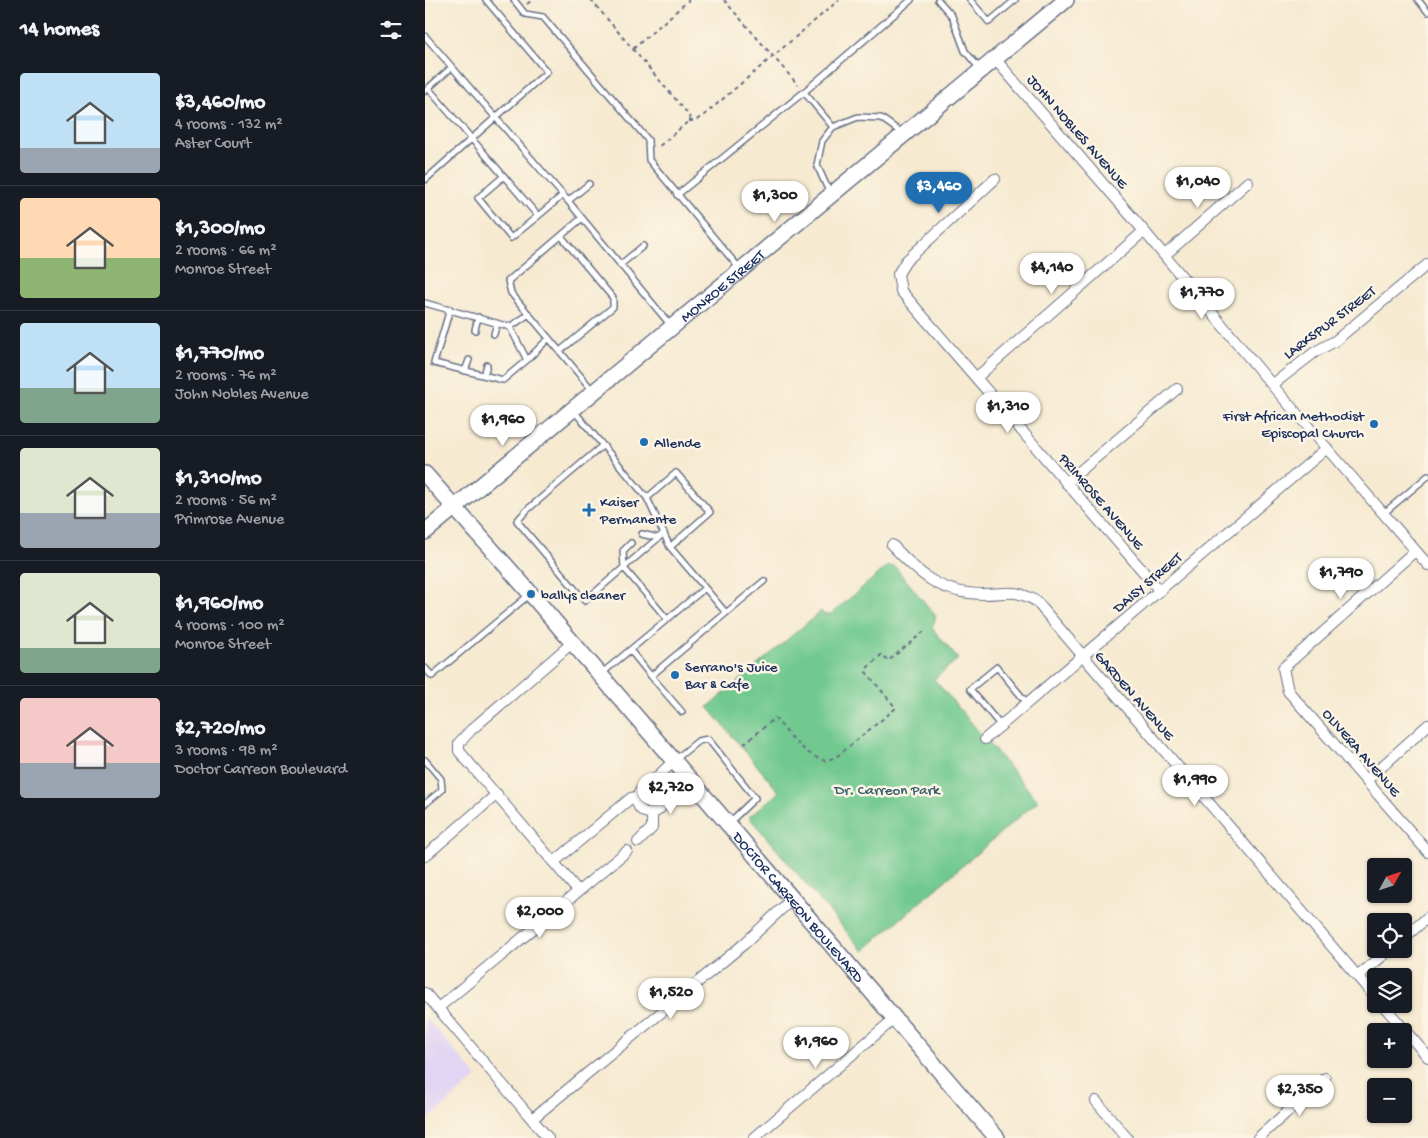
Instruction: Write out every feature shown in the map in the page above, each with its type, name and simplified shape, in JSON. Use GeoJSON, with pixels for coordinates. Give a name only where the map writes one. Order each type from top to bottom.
{"type":"FeatureCollection","features":[{"type":"Feature","properties":{"kind":"main road","name":"MONROE STREET"},"geometry":{"type":"LineString","coordinates":[[425,532],[593,391],[742,271],[1066,0]]}},
{"type":"Feature","properties":{"kind":"main road","name":"DOCTOR CARREON BOULEVARD"},"geometry":{"type":"LineString","coordinates":[[425,474],[531,594],[791,900],[997,1138]]}},
{"type":"Feature","properties":{"kind":"street","name":"JOHN NOBLES AVENUE"},"geometry":{"type":"LineString","coordinates":[[995,59],[1165,255],[1272,385],[1428,565]]}},
{"type":"Feature","properties":{"kind":"street","name":"PRIMROSE AVENUE"},"geometry":{"type":"LineString","coordinates":[[995,179],[901,267],[898,274],[901,291],[1160,590]]}},
{"type":"Feature","properties":{"kind":"street"},"geometry":{"type":"LineString","coordinates":[[1165,255],[1248,182]]}},
{"type":"Feature","properties":{"kind":"street"},"geometry":{"type":"LineString","coordinates":[[976,378],[1144,231]]}},
{"type":"Feature","properties":{"kind":"street","name":"LARKSPUR STREET"},"geometry":{"type":"LineString","coordinates":[[1272,385],[1315,352],[1335,341],[1428,264]]}},
{"type":"Feature","properties":{"kind":"street"},"geometry":{"type":"LineString","coordinates":[[1066,483],[1177,389]]}},
{"type":"Feature","properties":{"kind":"street","name":"DAISY STREET"},"geometry":{"type":"LineString","coordinates":[[985,739],[1327,448]]}},
{"type":"Feature","properties":{"kind":"street","name":"GARDEN AVENUE"},"geometry":{"type":"LineString","coordinates":[[892,545],[918,570],[948,589],[966,593],[986,594],[1009,591],[1024,594],[1036,601],[1082,657],[1367,987]]}},
{"type":"Feature","properties":{"kind":"street","name":"OLIVERA AVENUE"},"geometry":{"type":"LineString","coordinates":[[1415,551],[1283,668],[1288,691],[1428,852]]}},
{"type":"Feature","properties":{"kind":"street"},"geometry":{"type":"LineString","coordinates":[[572,643],[471,730],[459,743],[459,751],[579,891]]}},
{"type":"Feature","properties":{"kind":"street"},"geometry":{"type":"LineString","coordinates":[[1367,780],[1428,725]]}},
{"type":"Feature","properties":{"kind":"street"},"geometry":{"type":"LineString","coordinates":[[650,787],[658,790],[663,797],[663,802],[659,809],[652,813],[647,813],[640,809],[637,797],[642,790],[650,787],[657,777],[673,762]]}},
{"type":"Feature","properties":{"kind":"street"},"geometry":{"type":"LineString","coordinates":[[663,802],[670,801],[692,784]]}},
{"type":"Feature","properties":{"kind":"street"},"geometry":{"type":"LineString","coordinates":[[425,856],[497,794]]}},
{"type":"Feature","properties":{"kind":"street"},"geometry":{"type":"LineString","coordinates":[[554,862],[631,798],[637,797]]}},
{"type":"Feature","properties":{"kind":"street"},"geometry":{"type":"LineString","coordinates":[[638,842],[651,830],[652,813]]}},
{"type":"Feature","properties":{"kind":"street"},"geometry":{"type":"LineString","coordinates":[[438,1008],[627,851]]}},
{"type":"Feature","properties":{"kind":"street"},"geometry":{"type":"LineString","coordinates":[[532,1119],[744,944],[791,900]]}},
{"type":"Feature","properties":{"kind":"street"},"geometry":{"type":"LineString","coordinates":[[1412,931],[1428,917]]}},
{"type":"Feature","properties":{"kind":"street"},"geometry":{"type":"LineString","coordinates":[[1358,976],[1380,958]]}},
{"type":"Feature","properties":{"kind":"street"},"geometry":{"type":"LineString","coordinates":[[425,993],[548,1138]]}},
{"type":"Feature","properties":{"kind":"street"},"geometry":{"type":"LineString","coordinates":[[1390,1013],[1428,1057]]}},
{"type":"Feature","properties":{"kind":"street"},"geometry":{"type":"LineString","coordinates":[[754,1138],[894,1019]]}},
{"type":"Feature","properties":{"kind":"street"},"geometry":{"type":"LineString","coordinates":[[1258,1138],[1325,1078]]}},
{"type":"Feature","properties":{"kind":"street"},"geometry":{"type":"LineString","coordinates":[[1096,1101],[1127,1138]]}},
{"type":"Feature","properties":{"kind":"lane"},"geometry":{"type":"LineString","coordinates":[[425,180],[547,72],[486,0]]}},
{"type":"Feature","properties":{"kind":"lane"},"geometry":{"type":"LineString","coordinates":[[514,0],[525,14],[543,17],[648,140],[649,160],[742,271]]}},
{"type":"Feature","properties":{"kind":"lane"},"geometry":{"type":"LineString","coordinates":[[677,195],[804,92],[911,0]]}},
{"type":"Feature","properties":{"kind":"lane"},"geometry":{"type":"LineString","coordinates":[[938,0],[952,16],[965,51],[981,71]]}},
{"type":"Feature","properties":{"kind":"lane"},"geometry":{"type":"LineString","coordinates":[[970,0],[989,22],[1015,0]]}},
{"type":"Feature","properties":{"kind":"lane"},"geometry":{"type":"LineString","coordinates":[[1418,0],[1428,12]]}},
{"type":"Feature","properties":{"kind":"lane"},"geometry":{"type":"LineString","coordinates":[[425,36],[563,195],[672,327]]}},
{"type":"Feature","properties":{"kind":"lane"},"geometry":{"type":"LineString","coordinates":[[452,68],[427,89],[538,216]]}},
{"type":"Feature","properties":{"kind":"lane"},"geometry":{"type":"LineString","coordinates":[[804,92],[833,127]]}},
{"type":"Feature","properties":{"kind":"lane"},"geometry":{"type":"LineString","coordinates":[[831,196],[817,164],[822,141],[833,127],[858,116],[881,118],[904,134]]}},
{"type":"Feature","properties":{"kind":"lane"},"geometry":{"type":"LineString","coordinates":[[504,176],[478,198],[511,238],[563,195]]}},
{"type":"Feature","properties":{"kind":"lane"},"geometry":{"type":"LineString","coordinates":[[568,201],[589,184]]}},
{"type":"Feature","properties":{"kind":"lane"},"geometry":{"type":"LineString","coordinates":[[582,218],[508,281],[511,293],[593,391]]}},
{"type":"Feature","properties":{"kind":"lane"},"geometry":{"type":"LineString","coordinates":[[560,351],[613,307],[613,298],[561,236]]}},
{"type":"Feature","properties":{"kind":"lane"},"geometry":{"type":"LineString","coordinates":[[620,265],[643,246]]}},
{"type":"Feature","properties":{"kind":"lane"},"geometry":{"type":"LineString","coordinates":[[425,303],[510,327],[527,360]]}},
{"type":"Feature","properties":{"kind":"lane"},"geometry":{"type":"LineString","coordinates":[[450,309],[434,363],[503,380],[549,338]]}},
{"type":"Feature","properties":{"kind":"lane"},"geometry":{"type":"LineString","coordinates":[[510,327],[529,314]]}},
{"type":"Feature","properties":{"kind":"lane"},"geometry":{"type":"LineString","coordinates":[[475,330],[478,317]]}},
{"type":"Feature","properties":{"kind":"lane"},"geometry":{"type":"LineString","coordinates":[[494,334],[497,323]]}},
{"type":"Feature","properties":{"kind":"lane"},"geometry":{"type":"LineString","coordinates":[[465,371],[469,360]]}},
{"type":"Feature","properties":{"kind":"lane"},"geometry":{"type":"LineString","coordinates":[[484,375],[487,365]]}},
{"type":"Feature","properties":{"kind":"lane"},"geometry":{"type":"LineString","coordinates":[[572,409],[647,498],[670,546],[726,613]]}},
{"type":"Feature","properties":{"kind":"lane"},"geometry":{"type":"LineString","coordinates":[[602,446],[527,510],[517,521],[585,601],[664,534]]}},
{"type":"Feature","properties":{"kind":"lane"},"geometry":{"type":"LineString","coordinates":[[647,498],[676,473],[710,512],[670,546]]}},
{"type":"Feature","properties":{"kind":"lane"},"geometry":{"type":"LineString","coordinates":[[1383,514],[1428,476]]}},
{"type":"Feature","properties":{"kind":"lane"},"geometry":{"type":"LineString","coordinates":[[642,534],[658,538]]}},
{"type":"Feature","properties":{"kind":"lane"},"geometry":{"type":"LineString","coordinates":[[631,543],[623,551],[624,568],[667,619]]}},
{"type":"Feature","properties":{"kind":"lane"},"geometry":{"type":"LineString","coordinates":[[651,676],[764,581]]}},
{"type":"Feature","properties":{"kind":"lane"},"geometry":{"type":"LineString","coordinates":[[600,675],[705,588]]}},
{"type":"Feature","properties":{"kind":"lane"},"geometry":{"type":"LineString","coordinates":[[425,668],[431,676],[531,594]]}},
{"type":"Feature","properties":{"kind":"lane"},"geometry":{"type":"LineString","coordinates":[[630,650],[682,712]]}},
{"type":"Feature","properties":{"kind":"lane"},"geometry":{"type":"LineString","coordinates":[[1001,726],[970,689],[997,667],[1027,704]]}},
{"type":"Feature","properties":{"kind":"lane"},"geometry":{"type":"LineString","coordinates":[[673,762],[698,741],[708,739],[755,798],[727,825]]}},
{"type":"Feature","properties":{"kind":"lane"},"geometry":{"type":"LineString","coordinates":[[425,761],[441,779],[442,790],[425,804]]}},
{"type":"Feature","properties":{"kind":"path"},"geometry":{"type":"LineString","coordinates":[[591,0],[689,115],[689,121]]}},
{"type":"Feature","properties":{"kind":"path"},"geometry":{"type":"LineString","coordinates":[[633,49],[689,0]]}},
{"type":"Feature","properties":{"kind":"path"},"geometry":{"type":"LineString","coordinates":[[724,0],[804,92]]}},
{"type":"Feature","properties":{"kind":"path"},"geometry":{"type":"LineString","coordinates":[[649,154],[689,121],[695,121],[704,115],[839,0]]}},
{"type":"Feature","properties":{"kind":"path"},"geometry":{"type":"LineString","coordinates":[[744,744],[775,718],[804,750],[825,761],[836,757],[895,708],[866,672],[866,669],[882,654],[888,661],[927,629]]}},
{"type":"Feature","properties":{"kind":"shaded area"},"geometry":{"type":"Polygon","coordinates":[[[425,1017],[477,1077],[425,1122],[425,1017]]]}},
{"type":"Feature","properties":{"kind":"green space","name":"Dr. Carreon Park"},"geometry":{"type":"Polygon","coordinates":[[[888,566],[895,567],[936,616],[932,628],[958,659],[934,679],[1038,801],[863,951],[749,817],[779,792],[708,707],[821,611],[824,615],[831,614],[888,566]]]}},
{"type":"Feature","properties":{"kind":"place","name":"First African Methodist Episcopal Church"},"geometry":{"type":"Point","coordinates":[1374,424]}},
{"type":"Feature","properties":{"kind":"place","name":"Allende"},"geometry":{"type":"Point","coordinates":[644,442]}},
{"type":"Feature","properties":{"kind":"place","name":"Kaiser Permanente"},"geometry":{"type":"Point","coordinates":[589,510]}},
{"type":"Feature","properties":{"kind":"place","name":"ballys cleaner"},"geometry":{"type":"Point","coordinates":[531,594]}},
{"type":"Feature","properties":{"kind":"place","name":"Serrano's Juice Bar & Cafe"},"geometry":{"type":"Point","coordinates":[675,675]}}]}
